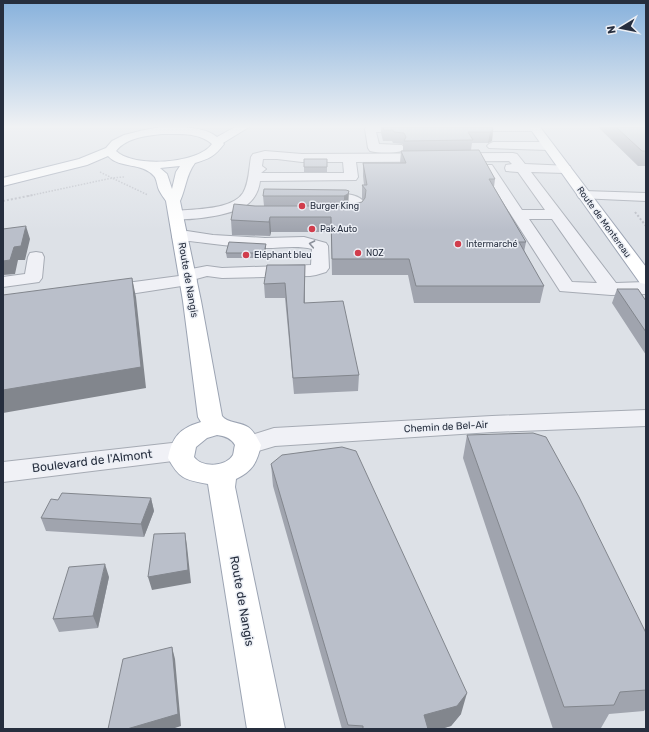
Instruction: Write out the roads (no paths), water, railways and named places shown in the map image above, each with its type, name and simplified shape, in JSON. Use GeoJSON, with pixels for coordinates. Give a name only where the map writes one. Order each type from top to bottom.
{"type":"FeatureCollection","features":[{"type":"Feature","properties":{"kind":"main road"},"geometry":{"type":"LineString","coordinates":[[3,182],[85,161]]}},
{"type":"Feature","properties":{"kind":"main road"},"geometry":{"type":"LineString","coordinates":[[128,161],[140,164]]}},
{"type":"Feature","properties":{"kind":"main road"},"geometry":{"type":"LineString","coordinates":[[3,189],[104,166],[160,164],[188,161]]}},
{"type":"Feature","properties":{"kind":"main road"},"geometry":{"type":"LineString","coordinates":[[174,208],[182,172],[190,161]]}},
{"type":"Feature","properties":{"kind":"main road","name":"Route de Montereau"},"geometry":{"type":"LineString","coordinates":[[559,161],[646,279]]}},
{"type":"Feature","properties":{"kind":"main road","name":"Route de Nangis"},"geometry":{"type":"LineString","coordinates":[[140,164],[160,174],[174,208],[210,417],[217,427]]}},
{"type":"Feature","properties":{"kind":"main road"},"geometry":{"type":"LineString","coordinates":[[217,427],[234,430],[241,434],[245,438],[248,445],[248,450],[242,462],[233,469],[223,473],[206,474],[192,470],[185,465],[181,458],[181,451],[184,444],[198,432],[217,427]]}},
{"type":"Feature","properties":{"kind":"main road","name":"Route de Nangis"},"geometry":{"type":"LineString","coordinates":[[223,473],[221,487],[266,729]]}},
{"type":"Feature","properties":{"kind":"street"},"geometry":{"type":"LineString","coordinates":[[174,208],[217,211],[231,208],[244,202],[252,183],[255,161]]}},
{"type":"Feature","properties":{"kind":"street"},"geometry":{"type":"LineString","coordinates":[[317,161],[350,168],[565,169]]}},
{"type":"Feature","properties":{"kind":"street"},"geometry":{"type":"LineString","coordinates":[[252,183],[350,168],[461,161]]}},
{"type":"Feature","properties":{"kind":"street"},"geometry":{"type":"LineString","coordinates":[[516,161],[611,289]]}},
{"type":"Feature","properties":{"kind":"street"},"geometry":{"type":"LineString","coordinates":[[487,168],[566,287],[611,289],[646,288]]}},
{"type":"Feature","properties":{"kind":"street"},"geometry":{"type":"LineString","coordinates":[[252,183],[264,198]]}},
{"type":"Feature","properties":{"kind":"street"},"geometry":{"type":"LineString","coordinates":[[584,195],[646,197]]}},
{"type":"Feature","properties":{"kind":"street"},"geometry":{"type":"LineString","coordinates":[[303,197],[343,197],[356,202],[356,212],[351,214],[322,215]]}},
{"type":"Feature","properties":{"kind":"street"},"geometry":{"type":"LineString","coordinates":[[231,208],[246,214]]}},
{"type":"Feature","properties":{"kind":"street"},"geometry":{"type":"LineString","coordinates":[[518,214],[556,215]]}},
{"type":"Feature","properties":{"kind":"street"},"geometry":{"type":"LineString","coordinates":[[88,294],[187,278],[232,265],[255,264],[259,250],[187,236],[180,237]]}},
{"type":"Feature","properties":{"kind":"street"},"geometry":{"type":"LineString","coordinates":[[220,242],[235,248],[230,261],[232,265]]}},
{"type":"Feature","properties":{"kind":"street"},"geometry":{"type":"LineString","coordinates":[[207,271],[222,273],[303,271],[320,268],[320,246],[313,243],[220,242]]}},
{"type":"Feature","properties":{"kind":"street"},"geometry":{"type":"LineString","coordinates":[[3,282],[33,278],[36,257]]}},
{"type":"Feature","properties":{"kind":"street","name":"Chemin de Bel-Air"},"geometry":{"type":"LineString","coordinates":[[248,445],[274,437],[492,424],[646,418]]}},
{"type":"Feature","properties":{"kind":"street","name":"Boulevard de l'Almont"},"geometry":{"type":"LineString","coordinates":[[3,472],[181,451]]}},
{"type":"Feature","properties":{"kind":"place","name":"Burger King"},"geometry":{"type":"Point","coordinates":[302,206]}},
{"type":"Feature","properties":{"kind":"place","name":"Pak Auto"},"geometry":{"type":"Point","coordinates":[312,229]}},
{"type":"Feature","properties":{"kind":"place","name":"Intermarché"},"geometry":{"type":"Point","coordinates":[458,244]}},
{"type":"Feature","properties":{"kind":"place","name":"NOZ"},"geometry":{"type":"Point","coordinates":[358,253]}},
{"type":"Feature","properties":{"kind":"place","name":"Eléphant bleu"},"geometry":{"type":"Point","coordinates":[246,255]}}]}
